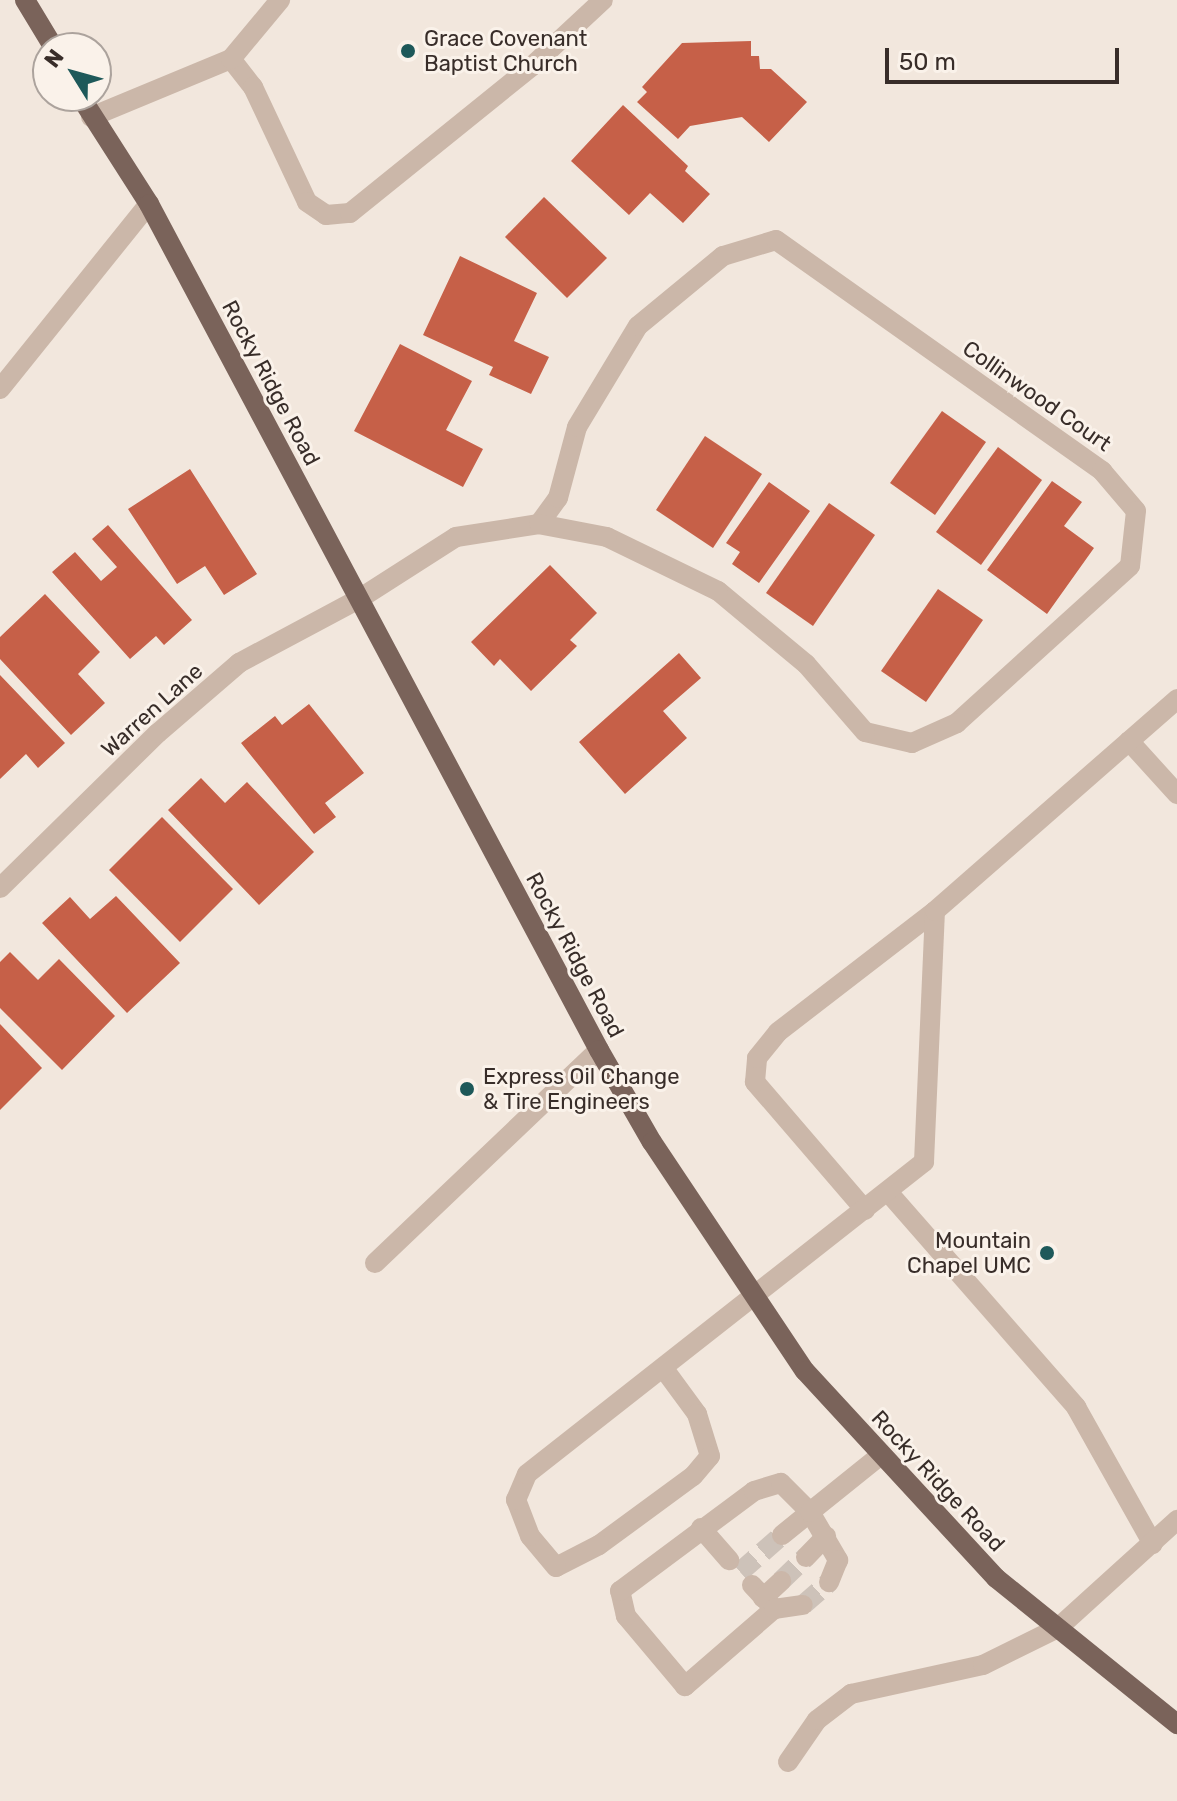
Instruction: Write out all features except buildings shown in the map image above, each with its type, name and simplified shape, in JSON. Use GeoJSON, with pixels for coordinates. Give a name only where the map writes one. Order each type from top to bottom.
{"type":"FeatureCollection","features":[{"type":"Feature","properties":{"kind":"main road"},"geometry":{"type":"LineString","coordinates":[[25,0],[44,32]]}},
{"type":"Feature","properties":{"kind":"main road","name":"Rocky Ridge Road"},"geometry":{"type":"LineString","coordinates":[[88,112],[149,204],[599,1050],[652,1142],[805,1371],[996,1578],[1177,1724]]}},
{"type":"Feature","properties":{"kind":"street"},"geometry":{"type":"LineString","coordinates":[[91,117],[231,59],[280,0]]}},
{"type":"Feature","properties":{"kind":"street"},"geometry":{"type":"LineString","coordinates":[[231,59],[253,87],[307,202],[326,215],[350,213],[531,67],[603,0]]}},
{"type":"Feature","properties":{"kind":"street"},"geometry":{"type":"LineString","coordinates":[[0,389],[149,204]]}},
{"type":"Feature","properties":{"kind":"street","name":"Collinwood Court"},"geometry":{"type":"LineString","coordinates":[[359,599],[456,537],[539,524],[607,537],[718,591],[806,664],[865,732],[912,743],[957,723],[1130,566],[1136,511],[1102,471],[776,240],[723,256],[638,326],[577,427],[558,498],[539,524]]}},
{"type":"Feature","properties":{"kind":"street","name":"Warren Lane"},"geometry":{"type":"LineString","coordinates":[[0,888],[158,733],[239,663],[359,599]]}},
{"type":"Feature","properties":{"kind":"street"},"geometry":{"type":"LineString","coordinates":[[865,1210],[755,1082],[757,1058],[778,1032],[935,911],[1177,699]]}},
{"type":"Feature","properties":{"kind":"street"},"geometry":{"type":"LineString","coordinates":[[1129,741],[1177,794]]}},
{"type":"Feature","properties":{"kind":"street"},"geometry":{"type":"LineString","coordinates":[[664,1369],[697,1414],[710,1456],[693,1476],[599,1545],[556,1567],[530,1536],[516,1500],[527,1474],[756,1298],[924,1162],[935,911]]}},
{"type":"Feature","properties":{"kind":"street"},"geometry":{"type":"LineString","coordinates":[[375,1263],[599,1050]]}},
{"type":"Feature","properties":{"kind":"street"},"geometry":{"type":"LineString","coordinates":[[888,1192],[1076,1407],[1153,1544]]}},
{"type":"Feature","properties":{"kind":"street"},"geometry":{"type":"LineString","coordinates":[[782,1535],[881,1455]]}},
{"type":"Feature","properties":{"kind":"street"},"geometry":{"type":"LineString","coordinates":[[781,1581],[763,1597],[685,1686],[626,1616],[620,1591],[754,1491],[781,1483],[810,1512],[838,1560],[829,1582]]}},
{"type":"Feature","properties":{"kind":"street"},"geometry":{"type":"LineString","coordinates":[[788,1762],[817,1720],[851,1694],[983,1665],[1058,1628],[1177,1520]]}},
{"type":"Feature","properties":{"kind":"street"},"geometry":{"type":"LineString","coordinates":[[701,1528],[729,1560]]}},
{"type":"Feature","properties":{"kind":"street"},"geometry":{"type":"LineString","coordinates":[[806,1557],[826,1536]]}},
{"type":"Feature","properties":{"kind":"street"},"geometry":{"type":"LineString","coordinates":[[763,1597],[803,1605]]}},
{"type":"Feature","properties":{"kind":"tunnel"},"geometry":{"type":"LineString","coordinates":[[740,1572],[782,1535]]}},
{"type":"Feature","properties":{"kind":"tunnel"},"geometry":{"type":"LineString","coordinates":[[781,1581],[806,1557]]}},
{"type":"Feature","properties":{"kind":"tunnel"},"geometry":{"type":"LineString","coordinates":[[803,1605],[829,1582]]}},
{"type":"Feature","properties":{"kind":"place","name":"Grace Covenant Baptist Church"},"geometry":{"type":"Point","coordinates":[408,51]}},
{"type":"Feature","properties":{"kind":"place","name":"Express Oil Change & Tire Engineers"},"geometry":{"type":"Point","coordinates":[467,1089]}},
{"type":"Feature","properties":{"kind":"place","name":"Mountain Chapel UMC"},"geometry":{"type":"Point","coordinates":[1047,1253]}}]}
